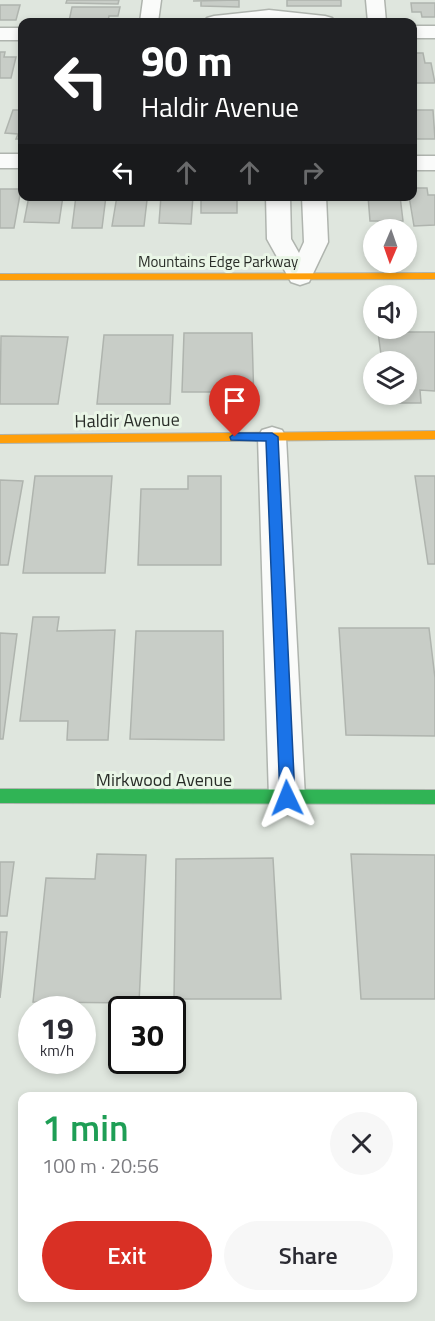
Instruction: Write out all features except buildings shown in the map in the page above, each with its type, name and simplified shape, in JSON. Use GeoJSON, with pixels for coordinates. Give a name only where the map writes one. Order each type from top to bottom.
{"type":"FeatureCollection","features":[{"type":"Feature","properties":{"kind":"street"},"geometry":{"type":"LineString","coordinates":[[150,18],[152,0]]}},
{"type":"Feature","properties":{"kind":"street"},"geometry":{"type":"LineString","coordinates":[[375,0],[377,18]]}},
{"type":"Feature","properties":{"kind":"street"},"geometry":{"type":"LineString","coordinates":[[251,18],[269,16],[287,18]]}},
{"type":"Feature","properties":{"kind":"street"},"geometry":{"type":"LineString","coordinates":[[417,32],[435,32]]}},
{"type":"Feature","properties":{"kind":"street"},"geometry":{"type":"LineString","coordinates":[[0,34],[18,34]]}},
{"type":"Feature","properties":{"kind":"street"},"geometry":{"type":"LineString","coordinates":[[0,161],[18,161]]}},
{"type":"Feature","properties":{"kind":"street"},"geometry":{"type":"LineString","coordinates":[[417,163],[435,163]]}},
{"type":"Feature","properties":{"kind":"street"},"geometry":{"type":"LineString","coordinates":[[278,201],[279,239],[300,278]]}},
{"type":"Feature","properties":{"kind":"street"},"geometry":{"type":"LineString","coordinates":[[300,278],[316,242],[314,201]]}},
{"type":"Feature","properties":{"kind":"street","name":"Mountains Edge Parkway"},"geometry":{"type":"LineString","coordinates":[[0,277],[435,276]]}},
{"type":"Feature","properties":{"kind":"street","name":"Haldir Avenue"},"geometry":{"type":"LineString","coordinates":[[0,439],[435,435]]}},
{"type":"Feature","properties":{"kind":"street"},"geometry":{"type":"LineString","coordinates":[[272,437],[287,798]]}},
{"type":"Feature","properties":{"kind":"street","name":"Mirkwood Avenue"},"geometry":{"type":"LineString","coordinates":[[0,796],[435,797]]}},
{"type":"Feature","properties":{"kind":"traffic: fast"},"geometry":{"type":"LineString","coordinates":[[0,796],[435,797]]}},
{"type":"Feature","properties":{"kind":"traffic: slow"},"geometry":{"type":"LineString","coordinates":[[0,277],[435,276]]}},
{"type":"Feature","properties":{"kind":"traffic: slow"},"geometry":{"type":"LineString","coordinates":[[0,439],[435,435]]}},
{"type":"Feature","properties":{"kind":"route"},"geometry":{"type":"LineString","coordinates":[[235,437],[272,437],[287,798]]}}]}
